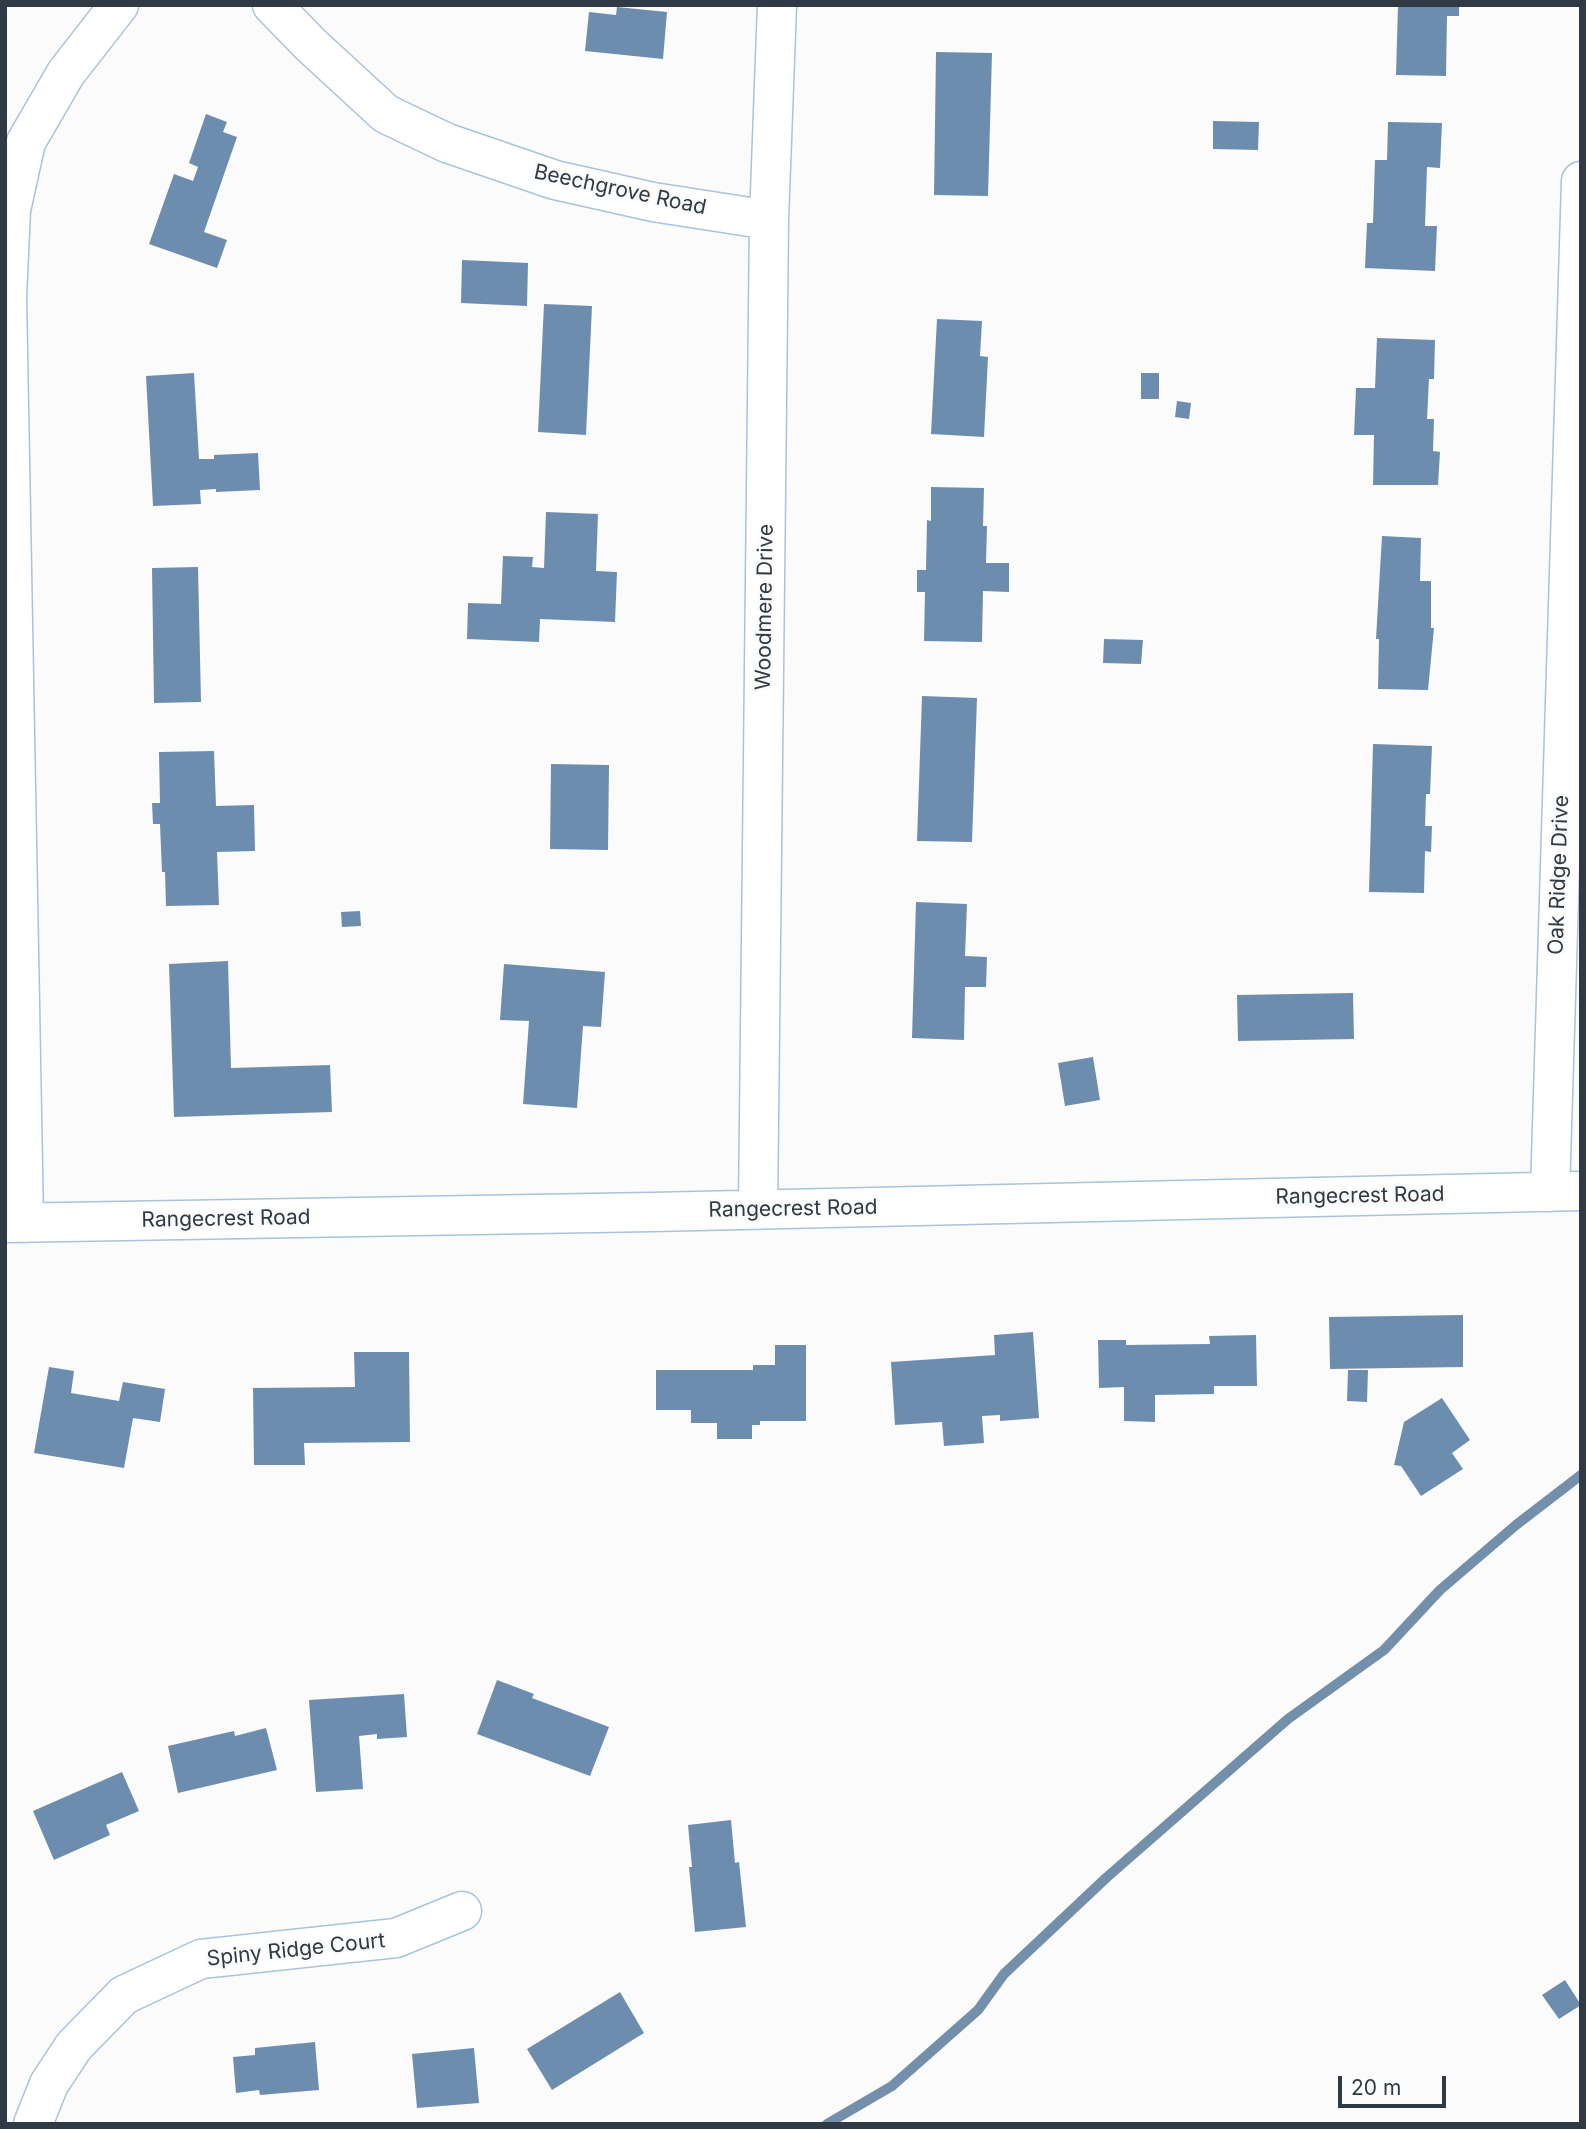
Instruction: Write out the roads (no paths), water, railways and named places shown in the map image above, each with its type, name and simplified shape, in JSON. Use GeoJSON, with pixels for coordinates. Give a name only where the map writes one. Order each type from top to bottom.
{"type":"FeatureCollection","features":[{"type":"Feature","properties":{"kind":"street"},"geometry":{"type":"LineString","coordinates":[[15,1223],[7,311],[11,210],[26,142],[66,74],[119,5]]}},
{"type":"Feature","properties":{"kind":"street","name":"Beechgrove Road"},"geometry":{"type":"LineString","coordinates":[[272,5],[386,114],[447,143],[555,180],[653,201],[769,219]]}},
{"type":"Feature","properties":{"kind":"street","name":"Woodmere Drive"},"geometry":{"type":"LineString","coordinates":[[758,1210],[769,219],[777,5]]}},
{"type":"Feature","properties":{"kind":"street","name":"Oak Ridge Drive"},"geometry":{"type":"LineString","coordinates":[[1565,1191],[1581,181]]}},
{"type":"Feature","properties":{"kind":"street","name":"Rangecrest Road"},"geometry":{"type":"LineString","coordinates":[[15,1223],[758,1210],[1565,1191]]}},
{"type":"Feature","properties":{"kind":"street","name":"Spiny Ridge Court"},"geometry":{"type":"LineString","coordinates":[[33,2124],[49,2084],[74,2046],[124,1995],[201,1959],[396,1938],[462,1911]]}},
{"type":"Feature","properties":{"kind":"waterway"},"geometry":{"type":"LineString","coordinates":[[827,2124],[892,2086],[978,2010],[1004,1974],[1106,1878],[1288,1719],[1384,1650],[1440,1590],[1516,1525],[1581,1475]]}}]}
